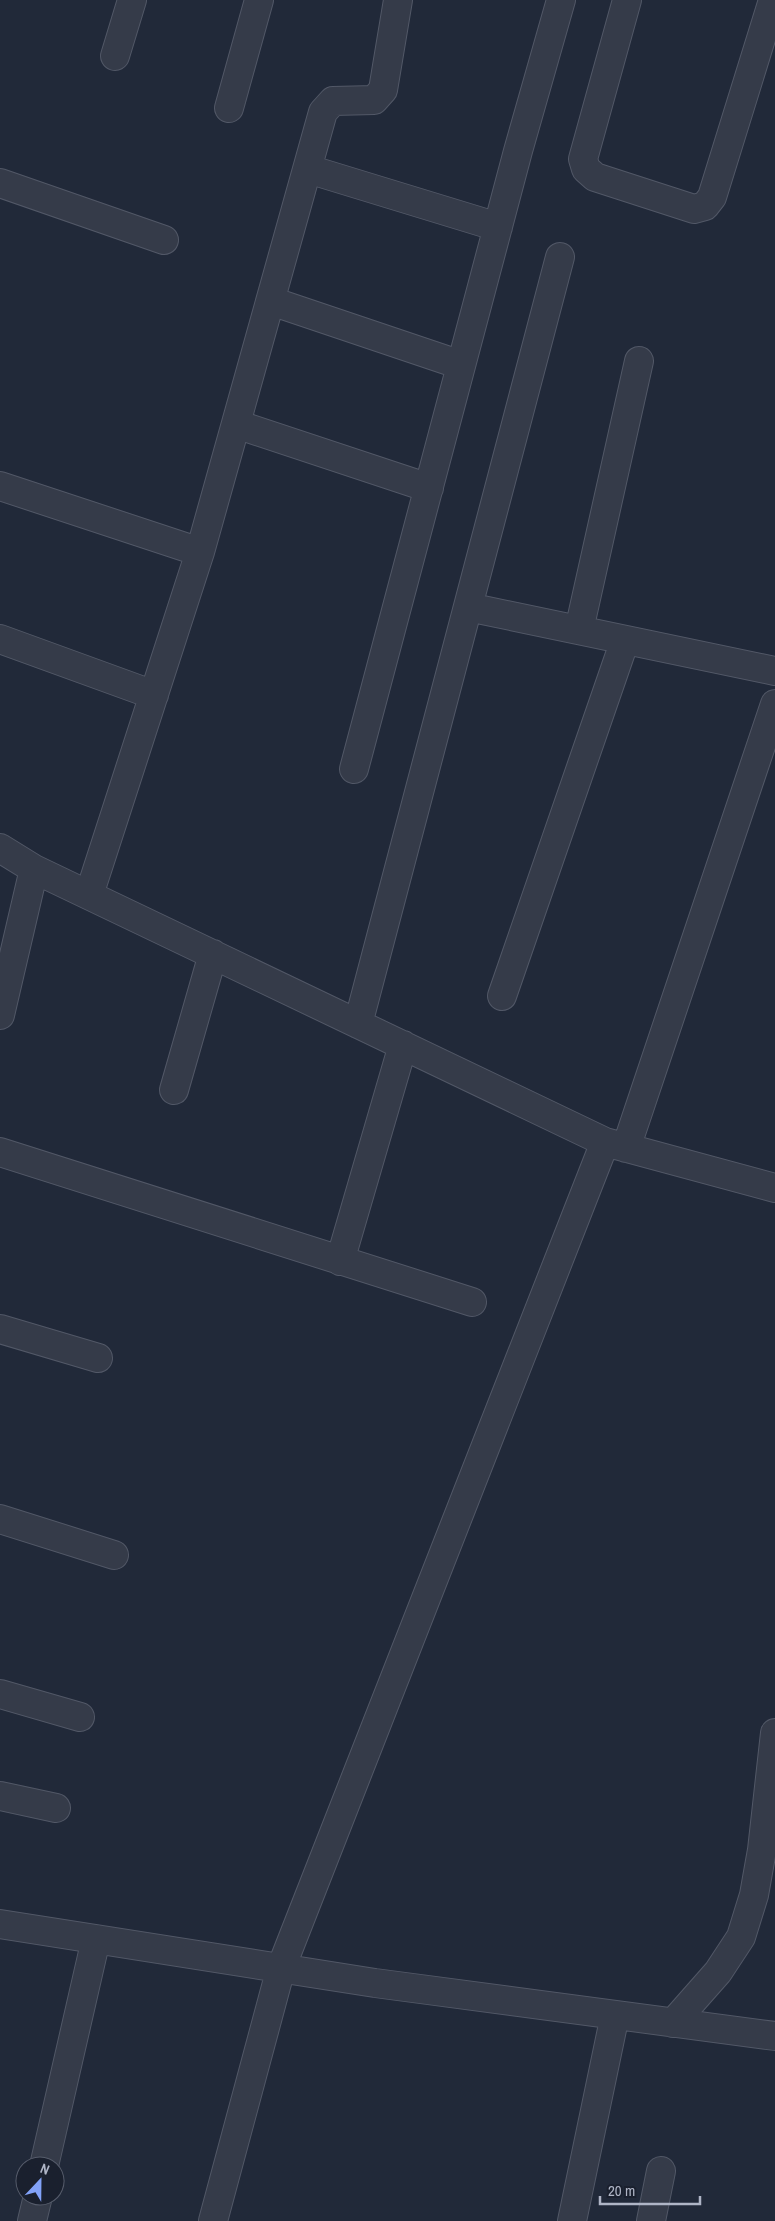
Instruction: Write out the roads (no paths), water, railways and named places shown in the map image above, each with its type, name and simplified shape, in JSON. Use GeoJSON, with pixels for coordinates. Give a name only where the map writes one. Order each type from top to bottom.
{"type":"FeatureCollection","features":[{"type":"Feature","properties":{"kind":"street"},"geometry":{"type":"LineString","coordinates":[[114,56],[132,0]]}},
{"type":"Feature","properties":{"kind":"street"},"geometry":{"type":"LineString","coordinates":[[229,108],[259,0]]}},
{"type":"Feature","properties":{"kind":"street"},"geometry":{"type":"LineString","coordinates":[[89,895],[200,552],[324,112],[333,102],[374,100],[383,90],[398,0]]}},
{"type":"Feature","properties":{"kind":"street"},"geometry":{"type":"LineString","coordinates":[[354,769],[461,365],[561,0]]}},
{"type":"Feature","properties":{"kind":"street"},"geometry":{"type":"LineString","coordinates":[[626,0],[583,159],[586,169],[595,178],[694,209],[705,206],[712,197],[773,0]]}},
{"type":"Feature","properties":{"kind":"street"},"geometry":{"type":"LineString","coordinates":[[308,169],[498,228]]}},
{"type":"Feature","properties":{"kind":"street"},"geometry":{"type":"LineString","coordinates":[[0,183],[164,240]]}},
{"type":"Feature","properties":{"kind":"street"},"geometry":{"type":"LineString","coordinates":[[358,1024],[560,257]]}},
{"type":"Feature","properties":{"kind":"street"},"geometry":{"type":"LineString","coordinates":[[271,300],[461,365]]}},
{"type":"Feature","properties":{"kind":"street"},"geometry":{"type":"LineString","coordinates":[[578,630],[639,361]]}},
{"type":"Feature","properties":{"kind":"street"},"geometry":{"type":"LineString","coordinates":[[236,424],[429,488]]}},
{"type":"Feature","properties":{"kind":"street"},"geometry":{"type":"LineString","coordinates":[[0,486],[200,552]]}},
{"type":"Feature","properties":{"kind":"street"},"geometry":{"type":"LineString","coordinates":[[468,607],[775,671]]}},
{"type":"Feature","properties":{"kind":"street"},"geometry":{"type":"LineString","coordinates":[[0,639],[154,695]]}},
{"type":"Feature","properties":{"kind":"street"},"geometry":{"type":"LineString","coordinates":[[502,996],[626,640]]}},
{"type":"Feature","properties":{"kind":"street"},"geometry":{"type":"LineString","coordinates":[[213,2221],[281,1968],[615,1145],[775,704]]}},
{"type":"Feature","properties":{"kind":"street"},"geometry":{"type":"LineString","coordinates":[[0,848],[34,869],[615,1145],[775,1188]]}},
{"type":"Feature","properties":{"kind":"street"},"geometry":{"type":"LineString","coordinates":[[0,1015],[34,869]]}},
{"type":"Feature","properties":{"kind":"street"},"geometry":{"type":"LineString","coordinates":[[174,1090],[213,954]]}},
{"type":"Feature","properties":{"kind":"street"},"geometry":{"type":"LineString","coordinates":[[340,1261],[403,1045]]}},
{"type":"Feature","properties":{"kind":"street"},"geometry":{"type":"LineString","coordinates":[[0,1152],[472,1302]]}},
{"type":"Feature","properties":{"kind":"street"},"geometry":{"type":"LineString","coordinates":[[0,1330],[98,1358]]}},
{"type":"Feature","properties":{"kind":"street"},"geometry":{"type":"LineString","coordinates":[[0,1519],[114,1555]]}},
{"type":"Feature","properties":{"kind":"street"},"geometry":{"type":"LineString","coordinates":[[0,1694],[80,1717]]}},
{"type":"Feature","properties":{"kind":"street"},"geometry":{"type":"LineString","coordinates":[[673,2022],[718,1972],[742,1938],[754,1895],[762,1850],[775,1733]]}},
{"type":"Feature","properties":{"kind":"street"},"geometry":{"type":"LineString","coordinates":[[0,1796],[56,1808]]}},
{"type":"Feature","properties":{"kind":"street"},"geometry":{"type":"LineString","coordinates":[[0,1924],[376,1983],[775,2036]]}},
{"type":"Feature","properties":{"kind":"street"},"geometry":{"type":"LineString","coordinates":[[46,2156],[96,1939]]}},
{"type":"Feature","properties":{"kind":"street"},"geometry":{"type":"LineString","coordinates":[[572,2221],[615,2015]]}},
{"type":"Feature","properties":{"kind":"street"},"geometry":{"type":"LineString","coordinates":[[651,2221],[661,2171]]}},
{"type":"Feature","properties":{"kind":"street"},"geometry":{"type":"LineString","coordinates":[[32,2221],[36,2206]]}}]}
